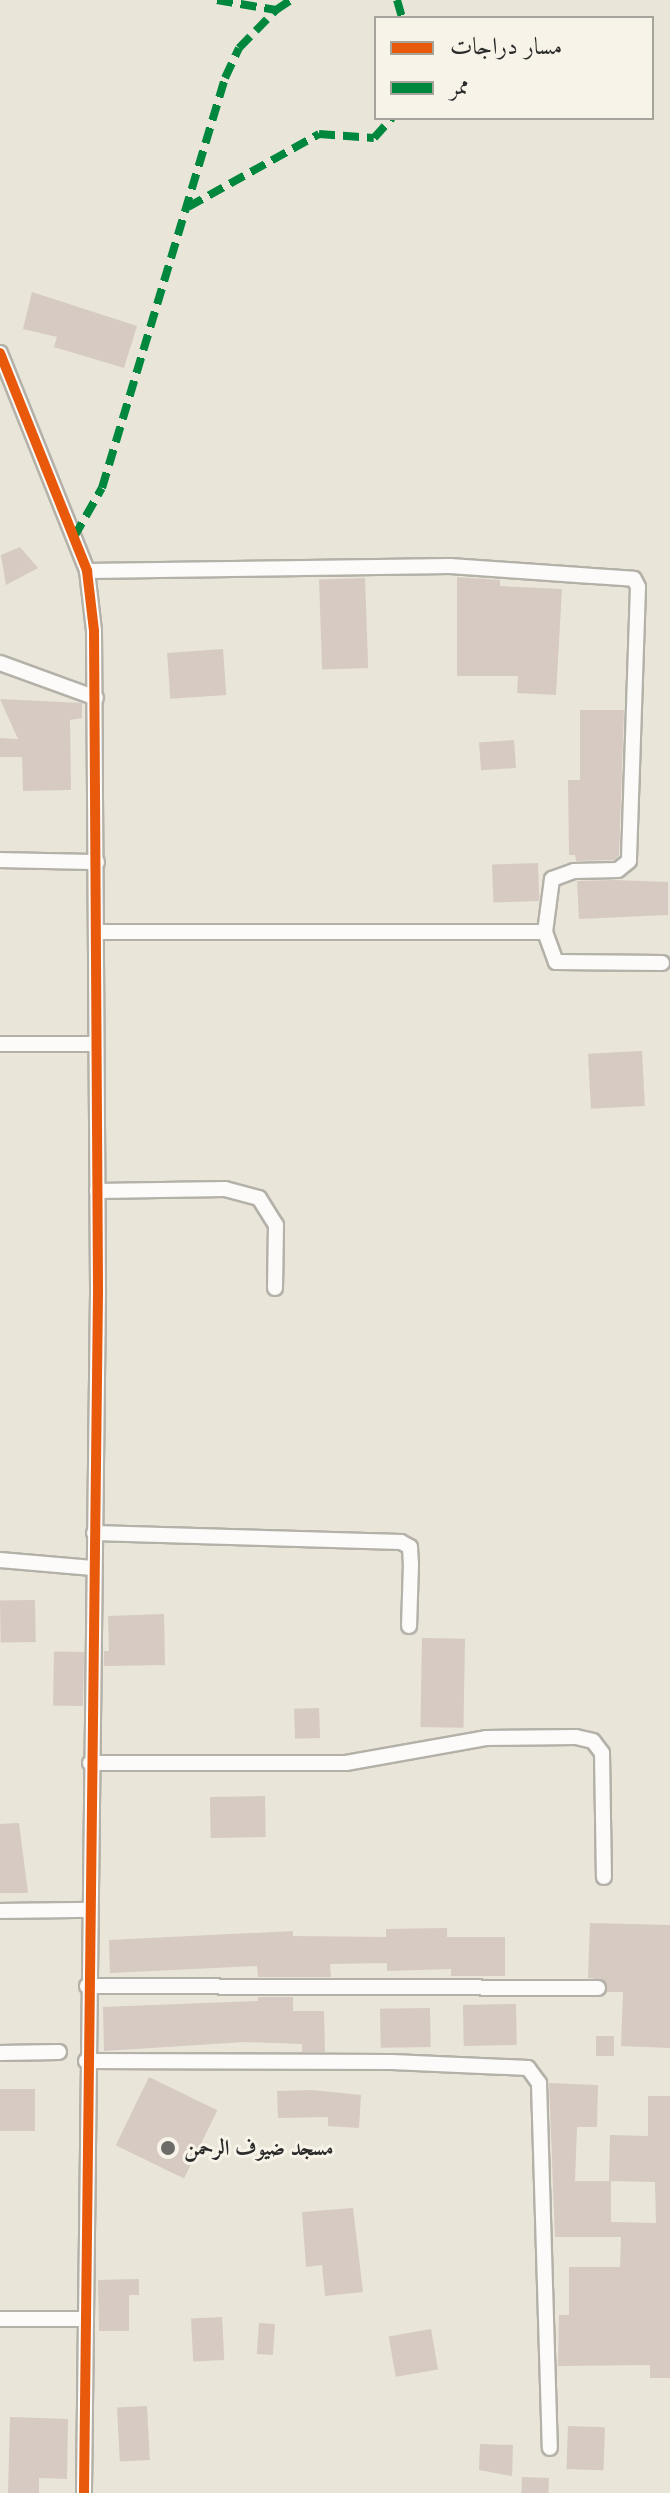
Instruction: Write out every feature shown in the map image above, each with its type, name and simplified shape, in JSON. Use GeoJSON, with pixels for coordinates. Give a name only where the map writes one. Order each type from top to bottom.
{"type":"FeatureCollection","features":[{"type":"Feature","properties":{"kind":"street"},"geometry":{"type":"LineString","coordinates":[[0,353],[7,392],[87,571],[96,698],[97,1191],[84,2493]]}},
{"type":"Feature","properties":{"kind":"street"},"geometry":{"type":"LineString","coordinates":[[87,571],[450,566],[634,579],[638,587],[629,861],[618,870],[574,871],[552,879],[545,932],[556,962],[662,963]]}},
{"type":"Feature","properties":{"kind":"street"},"geometry":{"type":"LineString","coordinates":[[0,663],[96,698]]}},
{"type":"Feature","properties":{"kind":"street"},"geometry":{"type":"LineString","coordinates":[[0,860],[97,862]]}},
{"type":"Feature","properties":{"kind":"street"},"geometry":{"type":"LineString","coordinates":[[96,932],[545,932]]}},
{"type":"Feature","properties":{"kind":"street"},"geometry":{"type":"LineString","coordinates":[[0,1044],[95,1044]]}},
{"type":"Feature","properties":{"kind":"street"},"geometry":{"type":"LineString","coordinates":[[97,1191],[225,1189],[259,1198],[276,1225],[275,1288]]}},
{"type":"Feature","properties":{"kind":"street"},"geometry":{"type":"LineString","coordinates":[[94,1533],[401,1542],[410,1547],[409,1626]]}},
{"type":"Feature","properties":{"kind":"street"},"geometry":{"type":"LineString","coordinates":[[0,1560],[93,1568]]}},
{"type":"Feature","properties":{"kind":"street"},"geometry":{"type":"LineString","coordinates":[[90,1763],[346,1763],[486,1738],[576,1737],[593,1741],[602,1753],[604,1877]]}},
{"type":"Feature","properties":{"kind":"street"},"geometry":{"type":"LineString","coordinates":[[0,1911],[88,1910]]}},
{"type":"Feature","properties":{"kind":"street"},"geometry":{"type":"LineString","coordinates":[[87,1986],[598,1988]]}},
{"type":"Feature","properties":{"kind":"street"},"geometry":{"type":"LineString","coordinates":[[0,2053],[59,2052]]}},
{"type":"Feature","properties":{"kind":"street"},"geometry":{"type":"LineString","coordinates":[[86,2061],[392,2062],[528,2068],[539,2083],[550,2448]]}},
{"type":"Feature","properties":{"kind":"street"},"geometry":{"type":"LineString","coordinates":[[0,2319],[85,2319]]}},
{"type":"Feature","properties":{"kind":"building"},"geometry":{"type":"Polygon","coordinates":[[[32,292],[137,326],[124,368],[54,347],[57,337],[23,329],[32,292]]]}},
{"type":"Feature","properties":{"kind":"building"},"geometry":{"type":"Polygon","coordinates":[[[20,547],[38,568],[6,585],[1,555],[20,547]]]}},
{"type":"Feature","properties":{"kind":"building"},"geometry":{"type":"Polygon","coordinates":[[[457,577],[500,580],[500,586],[562,589],[556,695],[517,693],[518,676],[457,676],[457,577]]]}},
{"type":"Feature","properties":{"kind":"building"},"geometry":{"type":"Polygon","coordinates":[[[365,578],[368,668],[322,670],[319,580],[365,578]]]}},
{"type":"Feature","properties":{"kind":"building"},"geometry":{"type":"Polygon","coordinates":[[[223,649],[226,695],[170,699],[167,653],[223,649]]]}},
{"type":"Feature","properties":{"kind":"building"},"geometry":{"type":"Polygon","coordinates":[[[0,699],[82,703],[82,718],[70,720],[71,790],[23,791],[22,757],[0,757],[0,738],[18,739],[0,699]]]}},
{"type":"Feature","properties":{"kind":"building"},"geometry":{"type":"Polygon","coordinates":[[[580,710],[624,710],[619,855],[614,860],[576,861],[575,855],[569,855],[568,780],[580,780],[580,710]]]}},
{"type":"Feature","properties":{"kind":"building"},"geometry":{"type":"Polygon","coordinates":[[[514,740],[516,768],[481,770],[479,742],[514,740]]]}},
{"type":"Feature","properties":{"kind":"building"},"geometry":{"type":"Polygon","coordinates":[[[538,863],[539,901],[493,903],[492,865],[538,863]]]}},
{"type":"Feature","properties":{"kind":"building"},"geometry":{"type":"Polygon","coordinates":[[[577,881],[668,882],[668,915],[579,919],[577,881]]]}},
{"type":"Feature","properties":{"kind":"building"},"geometry":{"type":"Polygon","coordinates":[[[642,1051],[645,1106],[591,1109],[588,1054],[642,1051]]]}},
{"type":"Feature","properties":{"kind":"building"},"geometry":{"type":"Polygon","coordinates":[[[35,1600],[36,1642],[1,1643],[0,1601],[35,1600]]]}},
{"type":"Feature","properties":{"kind":"building"},"geometry":{"type":"Polygon","coordinates":[[[164,1614],[165,1665],[104,1666],[104,1651],[109,1651],[108,1616],[164,1614]]]}},
{"type":"Feature","properties":{"kind":"building"},"geometry":{"type":"Polygon","coordinates":[[[422,1638],[465,1639],[463,1728],[420,1727],[422,1638]]]}},
{"type":"Feature","properties":{"kind":"building"},"geometry":{"type":"Polygon","coordinates":[[[54,1651],[84,1652],[83,1706],[53,1705],[54,1651]]]}},
{"type":"Feature","properties":{"kind":"building"},"geometry":{"type":"Polygon","coordinates":[[[319,1708],[320,1738],[295,1739],[294,1709],[319,1708]]]}},
{"type":"Feature","properties":{"kind":"building"},"geometry":{"type":"Polygon","coordinates":[[[265,1796],[266,1837],[211,1838],[210,1797],[265,1796]]]}},
{"type":"Feature","properties":{"kind":"building"},"geometry":{"type":"Polygon","coordinates":[[[19,1823],[28,1893],[0,1893],[0,1824],[19,1823]]]}},
{"type":"Feature","properties":{"kind":"building"},"geometry":{"type":"Polygon","coordinates":[[[590,1923],[670,1925],[670,2048],[621,2046],[623,1992],[607,1992],[604,1980],[588,1978],[590,1923]]]}},
{"type":"Feature","properties":{"kind":"building"},"geometry":{"type":"Polygon","coordinates":[[[447,1928],[447,1937],[505,1937],[505,1976],[451,1976],[451,1969],[387,1971],[387,1963],[330,1964],[331,1977],[258,1977],[257,1966],[110,1973],[109,1940],[293,1931],[293,1936],[386,1937],[386,1929],[447,1928]]]}},
{"type":"Feature","properties":{"kind":"building"},"geometry":{"type":"Polygon","coordinates":[[[258,1997],[293,1997],[293,2011],[324,2011],[325,2052],[302,2052],[302,2044],[245,2042],[104,2051],[103,2007],[258,2001],[258,1997]]]}},
{"type":"Feature","properties":{"kind":"building"},"geometry":{"type":"Polygon","coordinates":[[[516,2004],[517,2045],[464,2046],[463,2005],[516,2004]]]}},
{"type":"Feature","properties":{"kind":"building"},"geometry":{"type":"Polygon","coordinates":[[[430,2008],[431,2047],[381,2048],[380,2009],[430,2008]]]}},
{"type":"Feature","properties":{"kind":"building"},"geometry":{"type":"Polygon","coordinates":[[[596,2036],[614,2036],[614,2056],[596,2056],[596,2036]]]}},
{"type":"Feature","properties":{"kind":"building"},"geometry":{"type":"Polygon","coordinates":[[[149,2077],[217,2110],[184,2179],[116,2145],[149,2077]]]}},
{"type":"Feature","properties":{"kind":"building"},"geometry":{"type":"Polygon","coordinates":[[[549,2083],[598,2085],[597,2127],[577,2127],[575,2181],[609,2181],[610,2135],[648,2136],[648,2096],[670,2096],[670,2378],[650,2378],[650,2365],[558,2366],[559,2315],[569,2315],[569,2267],[620,2267],[621,2237],[555,2237],[549,2083]],[[611,2181],[611,2222],[656,2223],[655,2182],[611,2181]]]}},
{"type":"Feature","properties":{"kind":"building"},"geometry":{"type":"Polygon","coordinates":[[[0,2089],[35,2089],[35,2131],[0,2131],[0,2089]]]}},
{"type":"Feature","properties":{"kind":"building"},"geometry":{"type":"Polygon","coordinates":[[[312,2090],[361,2095],[359,2128],[328,2126],[328,2117],[278,2118],[277,2091],[312,2090]]]}},
{"type":"Feature","properties":{"kind":"building"},"geometry":{"type":"Polygon","coordinates":[[[353,2208],[363,2292],[325,2296],[322,2265],[306,2267],[302,2212],[353,2208]]]}},
{"type":"Feature","properties":{"kind":"building"},"geometry":{"type":"Polygon","coordinates":[[[139,2279],[139,2295],[129,2295],[129,2331],[99,2331],[98,2280],[139,2279]]]}},
{"type":"Feature","properties":{"kind":"building"},"geometry":{"type":"Polygon","coordinates":[[[222,2317],[224,2360],[193,2362],[191,2319],[222,2317]]]}},
{"type":"Feature","properties":{"kind":"building"},"geometry":{"type":"Polygon","coordinates":[[[259,2323],[275,2324],[273,2355],[257,2354],[259,2323]]]}},
{"type":"Feature","properties":{"kind":"building"},"geometry":{"type":"Polygon","coordinates":[[[431,2329],[438,2369],[396,2377],[389,2336],[431,2329]]]}},
{"type":"Feature","properties":{"kind":"building"},"geometry":{"type":"Polygon","coordinates":[[[147,2406],[150,2460],[120,2461],[117,2408],[147,2406]]]}},
{"type":"Feature","properties":{"kind":"building"},"geometry":{"type":"Polygon","coordinates":[[[10,2417],[68,2419],[67,2479],[39,2478],[39,2493],[8,2493],[10,2417]]]}},
{"type":"Feature","properties":{"kind":"building"},"geometry":{"type":"Polygon","coordinates":[[[568,2426],[605,2427],[603,2470],[566,2469],[568,2426]]]}},
{"type":"Feature","properties":{"kind":"building"},"geometry":{"type":"Polygon","coordinates":[[[480,2444],[513,2445],[512,2476],[479,2470],[480,2444]]]}},
{"type":"Feature","properties":{"kind":"building"},"geometry":{"type":"Polygon","coordinates":[[[522,2477],[549,2478],[548,2493],[521,2493],[522,2477]]]}},
{"type":"Feature","properties":{"kind":"marked path"},"geometry":{"type":"LineString","coordinates":[[217,0],[276,10],[291,0]]}},
{"type":"Feature","properties":{"kind":"marked path"},"geometry":{"type":"LineString","coordinates":[[397,0],[401,16]]}},
{"type":"Feature","properties":{"kind":"marked path"},"geometry":{"type":"LineString","coordinates":[[74,537],[102,488],[225,78],[239,48],[276,10]]}},
{"type":"Feature","properties":{"kind":"marked path"},"geometry":{"type":"LineString","coordinates":[[188,207],[319,134],[374,138],[390,120]]}},
{"type":"Feature","properties":{"kind":"cycle path"},"geometry":{"type":"LineString","coordinates":[[0,353],[87,571],[94,631],[98,1293],[84,2493]]}},
{"type":"Feature","properties":{"kind":"place","name":"مسجد ضيوف الرحمن"},"geometry":{"type":"Point","coordinates":[168,2148]}}]}
